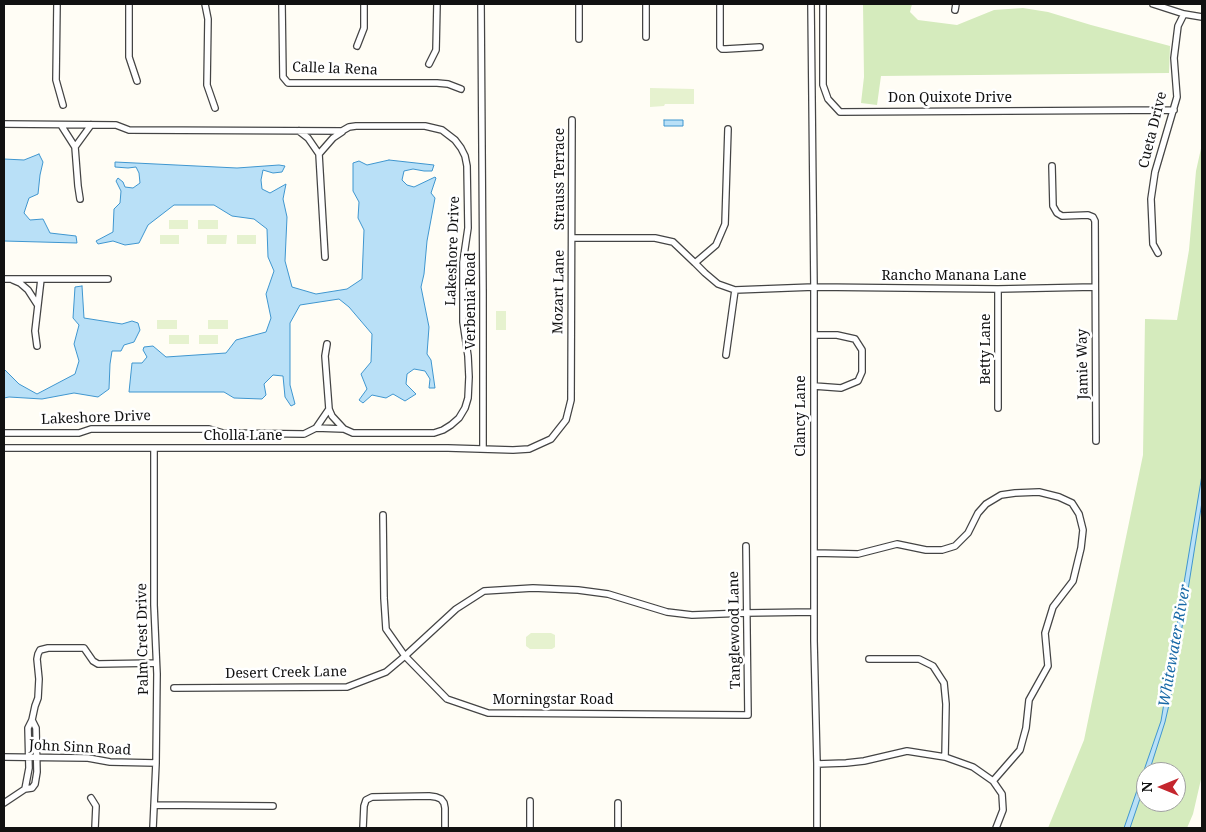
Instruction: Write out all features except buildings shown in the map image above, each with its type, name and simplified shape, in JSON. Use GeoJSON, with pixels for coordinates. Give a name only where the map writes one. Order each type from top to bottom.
{"type":"FeatureCollection","features":[{"type":"Feature","properties":{"kind":"street"},"geometry":{"type":"LineString","coordinates":[[56,4],[56,80],[63,105]]}},
{"type":"Feature","properties":{"kind":"street"},"geometry":{"type":"LineString","coordinates":[[129,4],[129,57],[137,81]]}},
{"type":"Feature","properties":{"kind":"street"},"geometry":{"type":"LineString","coordinates":[[205,4],[208,19],[207,85],[215,108]]}},
{"type":"Feature","properties":{"kind":"street","name":"Calle la Rena"},"geometry":{"type":"LineString","coordinates":[[282,4],[283,77],[288,83],[448,84],[461,89]]}},
{"type":"Feature","properties":{"kind":"street"},"geometry":{"type":"LineString","coordinates":[[357,46],[364,28],[364,4]]}},
{"type":"Feature","properties":{"kind":"street"},"geometry":{"type":"LineString","coordinates":[[429,64],[436,50],[437,4]]}},
{"type":"Feature","properties":{"kind":"street","name":"Verbenia Road"},"geometry":{"type":"LineString","coordinates":[[481,4],[483,449]]}},
{"type":"Feature","properties":{"kind":"street"},"geometry":{"type":"LineString","coordinates":[[579,4],[579,39]]}},
{"type":"Feature","properties":{"kind":"street"},"geometry":{"type":"LineString","coordinates":[[646,4],[646,37]]}},
{"type":"Feature","properties":{"kind":"street"},"geometry":{"type":"LineString","coordinates":[[720,4],[720,47],[726,50],[760,47]]}},
{"type":"Feature","properties":{"kind":"street","name":"Clancy Lane"},"geometry":{"type":"LineString","coordinates":[[811,4],[817,828]]}},
{"type":"Feature","properties":{"kind":"street","name":"Don Quixote Drive"},"geometry":{"type":"LineString","coordinates":[[823,4],[823,86],[828,99],[840,112],[1174,110]]}},
{"type":"Feature","properties":{"kind":"street"},"geometry":{"type":"LineString","coordinates":[[1154,4],[1184,14],[1202,17]]}},
{"type":"Feature","properties":{"kind":"street","name":"Cueta Drive"},"geometry":{"type":"LineString","coordinates":[[1158,253],[1153,244],[1151,199],[1155,172],[1177,97],[1174,58],[1178,26],[1184,14]]}},
{"type":"Feature","properties":{"kind":"street","name":"Strauss Terrace"},"geometry":{"type":"LineString","coordinates":[[572,120],[572,238]]}},
{"type":"Feature","properties":{"kind":"street","name":"Lakeshore Drive"},"geometry":{"type":"LineString","coordinates":[[4,124],[116,125],[129,130],[342,131],[356,126],[425,126],[442,130],[456,140],[462,148],[467,166],[468,228],[463,262],[463,322],[469,377],[468,398],[459,418],[451,425],[434,434],[353,434],[344,429],[316,428],[304,434],[223,433],[209,429],[91,429],[79,433],[4,433]]}},
{"type":"Feature","properties":{"kind":"street"},"geometry":{"type":"LineString","coordinates":[[61,125],[75,147],[80,199]]}},
{"type":"Feature","properties":{"kind":"street"},"geometry":{"type":"LineString","coordinates":[[75,147],[91,125]]}},
{"type":"Feature","properties":{"kind":"street"},"geometry":{"type":"LineString","coordinates":[[696,263],[716,245],[725,224],[728,129]]}},
{"type":"Feature","properties":{"kind":"street"},"geometry":{"type":"LineString","coordinates":[[299,131],[308,138],[318,154],[325,257]]}},
{"type":"Feature","properties":{"kind":"street"},"geometry":{"type":"LineString","coordinates":[[318,154],[342,131]]}},
{"type":"Feature","properties":{"kind":"street","name":"Jamie Way"},"geometry":{"type":"LineString","coordinates":[[1052,166],[1053,206],[1056,213],[1062,216],[1088,215],[1095,220],[1096,442]]}},
{"type":"Feature","properties":{"kind":"street","name":"Mozart Lane"},"geometry":{"type":"LineString","coordinates":[[483,449],[529,449],[551,439],[566,420],[571,400],[572,238],[656,238],[673,242],[718,284],[735,290],[814,288]]}},
{"type":"Feature","properties":{"kind":"street"},"geometry":{"type":"LineString","coordinates":[[4,279],[108,279]]}},
{"type":"Feature","properties":{"kind":"street"},"geometry":{"type":"LineString","coordinates":[[11,279],[20,283],[28,290],[38,306]]}},
{"type":"Feature","properties":{"kind":"street"},"geometry":{"type":"LineString","coordinates":[[37,346],[35,331],[41,279]]}},
{"type":"Feature","properties":{"kind":"street","name":"Rancho Manana Lane"},"geometry":{"type":"LineString","coordinates":[[814,288],[998,289],[1095,287]]}},
{"type":"Feature","properties":{"kind":"street","name":"Betty Lane"},"geometry":{"type":"LineString","coordinates":[[998,289],[998,408]]}},
{"type":"Feature","properties":{"kind":"street"},"geometry":{"type":"LineString","coordinates":[[726,356],[735,290]]}},
{"type":"Feature","properties":{"kind":"street"},"geometry":{"type":"LineString","coordinates":[[814,335],[837,335],[855,339],[862,350],[862,372],[858,381],[841,388],[814,386]]}},
{"type":"Feature","properties":{"kind":"street"},"geometry":{"type":"LineString","coordinates":[[327,344],[325,356],[328,409],[344,429]]}},
{"type":"Feature","properties":{"kind":"street"},"geometry":{"type":"LineString","coordinates":[[316,428],[328,409]]}},
{"type":"Feature","properties":{"kind":"street","name":"Cholla Lane"},"geometry":{"type":"LineString","coordinates":[[4,448],[483,449]]}},
{"type":"Feature","properties":{"kind":"street","name":"Palm Crest Drive"},"geometry":{"type":"LineString","coordinates":[[152,828],[156,763],[154,448]]}},
{"type":"Feature","properties":{"kind":"street"},"geometry":{"type":"LineString","coordinates":[[814,553],[858,554],[897,544],[926,550],[942,550],[955,546],[968,533],[978,514],[986,504],[1001,495],[1039,492],[1072,503],[1079,514],[1083,530],[1081,548],[1073,581],[1052,607],[1046,633],[1048,666],[1030,700],[1026,728],[1020,750],[993,781]]}},
{"type":"Feature","properties":{"kind":"street","name":"Morningstar Road"},"geometry":{"type":"LineString","coordinates":[[383,515],[386,629],[405,656],[447,699],[488,713],[748,714]]}},
{"type":"Feature","properties":{"kind":"street","name":"Tanglewood Lane"},"geometry":{"type":"LineString","coordinates":[[746,546],[748,714]]}},
{"type":"Feature","properties":{"kind":"street","name":"Desert Creek Lane"},"geometry":{"type":"LineString","coordinates":[[174,688],[347,687],[386,672],[456,609],[484,591],[533,588],[578,590],[608,594],[667,612],[692,615],[814,612]]}},
{"type":"Feature","properties":{"kind":"street"},"geometry":{"type":"LineString","coordinates":[[25,789],[29,768],[28,728],[38,698],[37,659],[40,650],[48,648],[84,648],[93,662],[98,664],[156,663]]}},
{"type":"Feature","properties":{"kind":"street"},"geometry":{"type":"LineString","coordinates":[[870,659],[919,659],[933,666],[944,682],[946,704],[945,757]]}},
{"type":"Feature","properties":{"kind":"street"},"geometry":{"type":"LineString","coordinates":[[4,803],[25,789],[32,788],[35,784],[37,772],[36,728],[32,720]]}},
{"type":"Feature","properties":{"kind":"street"},"geometry":{"type":"LineString","coordinates":[[817,764],[846,763],[907,751],[945,757],[973,767],[993,781],[1002,794],[1003,810],[996,828]]}},
{"type":"Feature","properties":{"kind":"street","name":"John Sinn Road"},"geometry":{"type":"LineString","coordinates":[[4,757],[88,758],[110,762],[156,763]]}},
{"type":"Feature","properties":{"kind":"street"},"geometry":{"type":"LineString","coordinates":[[363,828],[364,806],[366,800],[372,797],[429,796],[441,799],[444,803],[445,828]]}},
{"type":"Feature","properties":{"kind":"street"},"geometry":{"type":"LineString","coordinates":[[91,798],[96,806],[95,828]]}},
{"type":"Feature","properties":{"kind":"street"},"geometry":{"type":"LineString","coordinates":[[530,801],[530,828]]}},
{"type":"Feature","properties":{"kind":"street"},"geometry":{"type":"LineString","coordinates":[[618,803],[618,828]]}},
{"type":"Feature","properties":{"kind":"street"},"geometry":{"type":"LineString","coordinates":[[154,805],[273,806]]}},
{"type":"Feature","properties":{"kind":"green space"},"geometry":{"type":"Polygon","coordinates":[[[863,4],[912,4],[910,12],[918,20],[957,25],[994,10],[1023,8],[1048,12],[1170,46],[1169,73],[881,76],[877,105],[861,103],[864,77],[863,4]]]}},
{"type":"Feature","properties":{"kind":"green space"},"geometry":{"type":"Polygon","coordinates":[[[650,88],[694,89],[694,104],[665,104],[664,106],[650,107],[650,88]]]}},
{"type":"Feature","properties":{"kind":"green space"},"geometry":{"type":"Polygon","coordinates":[[[1202,144],[1202,775],[1193,814],[1187,828],[1048,828],[1084,740],[1143,455],[1145,319],[1177,320],[1189,250],[1196,171],[1202,144]]]}},
{"type":"Feature","properties":{"kind":"green space"},"geometry":{"type":"Polygon","coordinates":[[[169,220],[188,220],[188,229],[169,229],[169,220]]]}},
{"type":"Feature","properties":{"kind":"green space"},"geometry":{"type":"Polygon","coordinates":[[[198,220],[218,220],[218,229],[198,229],[198,220]]]}},
{"type":"Feature","properties":{"kind":"green space"},"geometry":{"type":"Polygon","coordinates":[[[160,235],[179,235],[179,244],[160,244],[160,235]]]}},
{"type":"Feature","properties":{"kind":"green space"},"geometry":{"type":"Polygon","coordinates":[[[207,235],[227,235],[226,244],[207,244],[207,235]]]}},
{"type":"Feature","properties":{"kind":"green space"},"geometry":{"type":"Polygon","coordinates":[[[237,235],[256,235],[256,244],[237,244],[237,235]]]}},
{"type":"Feature","properties":{"kind":"green space"},"geometry":{"type":"Polygon","coordinates":[[[496,311],[506,311],[506,330],[496,330],[496,311]]]}},
{"type":"Feature","properties":{"kind":"green space"},"geometry":{"type":"Polygon","coordinates":[[[157,320],[177,320],[177,329],[157,329],[157,320]]]}},
{"type":"Feature","properties":{"kind":"green space"},"geometry":{"type":"Polygon","coordinates":[[[208,320],[228,320],[228,329],[208,329],[208,320]]]}},
{"type":"Feature","properties":{"kind":"green space"},"geometry":{"type":"Polygon","coordinates":[[[169,335],[189,335],[189,344],[169,344],[169,335]]]}},
{"type":"Feature","properties":{"kind":"green space"},"geometry":{"type":"Polygon","coordinates":[[[199,335],[218,335],[218,344],[199,344],[199,335]]]}},
{"type":"Feature","properties":{"kind":"green space"},"geometry":{"type":"Polygon","coordinates":[[[531,633],[551,633],[555,635],[555,647],[552,649],[530,649],[526,646],[526,637],[531,633]]]}},
{"type":"Feature","properties":{"kind":"water"},"geometry":{"type":"Polygon","coordinates":[[[664,120],[683,120],[683,126],[664,126],[664,120]]]}},
{"type":"Feature","properties":{"kind":"water"},"geometry":{"type":"Polygon","coordinates":[[[39,154],[43,162],[38,194],[29,198],[24,213],[30,220],[43,219],[50,233],[76,236],[77,243],[4,241],[4,159],[24,160],[39,154]]]}},
{"type":"Feature","properties":{"kind":"water"},"geometry":{"type":"Polygon","coordinates":[[[389,160],[434,165],[432,171],[413,169],[404,171],[402,180],[407,185],[414,187],[436,178],[431,193],[435,198],[421,287],[429,327],[427,354],[431,360],[435,388],[429,388],[430,379],[425,371],[414,369],[407,374],[406,384],[416,394],[405,401],[393,394],[386,398],[372,395],[363,403],[359,400],[367,389],[361,374],[371,362],[372,334],[349,307],[339,299],[300,305],[290,323],[290,385],[295,404],[291,406],[285,397],[283,376],[273,375],[264,384],[266,395],[262,399],[234,398],[224,392],[129,392],[132,363],[142,363],[147,357],[143,350],[144,347],[153,346],[166,357],[226,353],[236,340],[266,332],[271,318],[266,294],[274,271],[268,257],[267,229],[254,219],[232,216],[214,205],[174,205],[148,225],[139,243],[125,245],[113,241],[98,244],[96,241],[113,232],[114,209],[120,203],[121,191],[116,181],[118,178],[125,187],[133,188],[140,183],[136,167],[115,167],[115,162],[237,168],[285,166],[282,172],[273,173],[263,170],[262,189],[270,193],[286,184],[283,199],[287,217],[285,261],[292,287],[316,294],[347,289],[362,279],[364,230],[358,218],[359,202],[353,191],[353,163],[359,161],[367,165],[389,160]]]}},
{"type":"Feature","properties":{"kind":"water"},"geometry":{"type":"Polygon","coordinates":[[[82,286],[84,318],[122,324],[132,321],[138,323],[140,330],[134,342],[124,345],[121,351],[112,351],[109,389],[98,397],[74,393],[42,399],[4,398],[4,369],[19,384],[37,394],[75,374],[79,361],[74,344],[79,325],[73,318],[75,287],[82,286]]]}},
{"type":"Feature","properties":{"kind":"water","name":"Whitewater River"},"geometry":{"type":"Polygon","coordinates":[[[1202,475],[1202,502],[1171,696],[1152,762],[1147,762],[1161,721],[1202,475]]]}},
{"type":"Feature","properties":{"kind":"water"},"geometry":{"type":"Polygon","coordinates":[[[1136,793],[1136,810],[1130,828],[1124,828],[1136,793]]]}}]}
